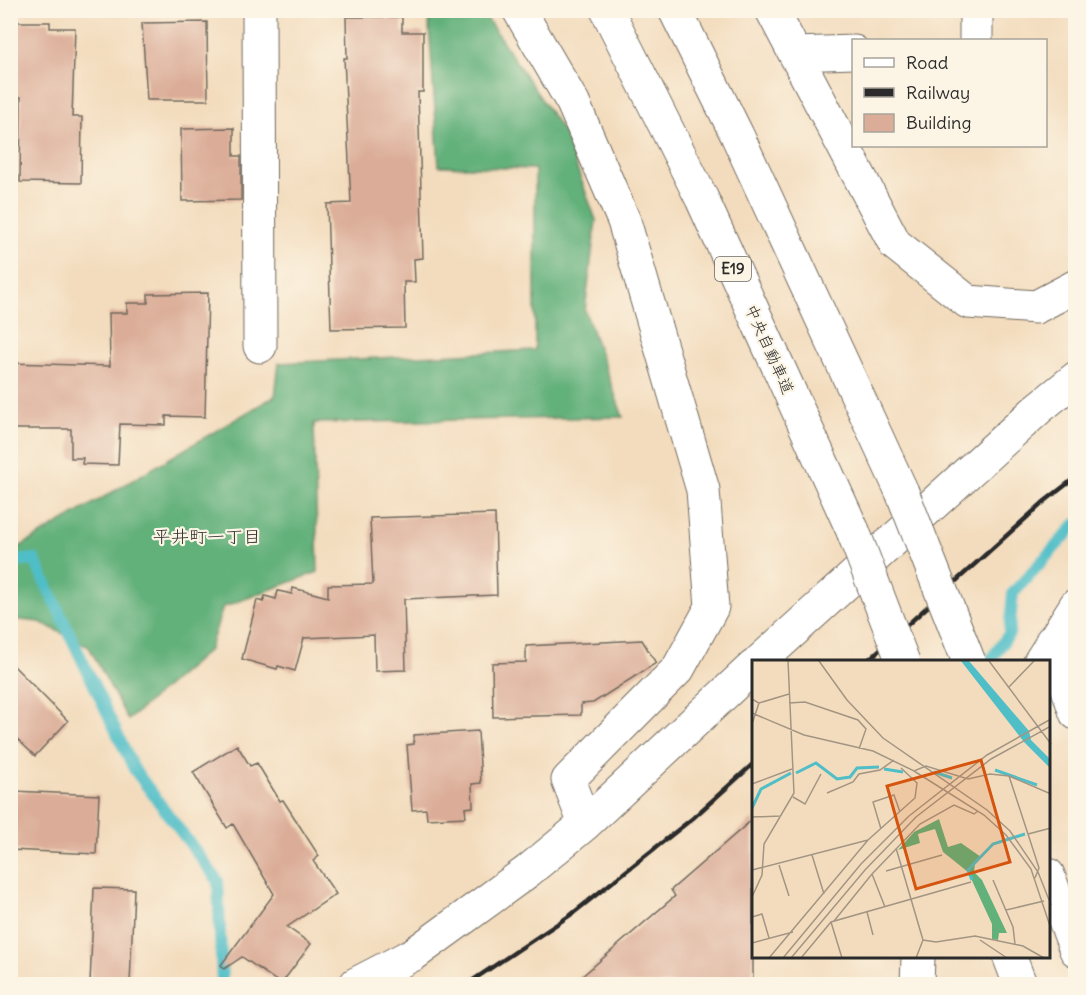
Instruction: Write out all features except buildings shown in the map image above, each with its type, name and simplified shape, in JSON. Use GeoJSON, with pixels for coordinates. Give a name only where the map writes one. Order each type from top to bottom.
{"type":"FeatureCollection","features":[{"type":"Feature","properties":{"kind":"main road"},"geometry":{"type":"LineString","coordinates":[[259,10],[260,346]]}},
{"type":"Feature","properties":{"kind":"main road"},"geometry":{"type":"LineString","coordinates":[[519,10],[573,103],[624,221],[703,490],[712,607],[678,669],[568,780],[585,824]]}},
{"type":"Feature","properties":{"kind":"main road","name":"中央自動車道"},"geometry":{"type":"LineString","coordinates":[[607,10],[702,199],[853,531],[902,660]]}},
{"type":"Feature","properties":{"kind":"main road"},"geometry":{"type":"LineString","coordinates":[[675,10],[737,135],[903,492],[968,660]]}},
{"type":"Feature","properties":{"kind":"main road"},"geometry":{"type":"LineString","coordinates":[[772,10],[895,244],[968,302],[1036,307],[1076,286]]}},
{"type":"Feature","properties":{"kind":"main road"},"geometry":{"type":"LineString","coordinates":[[976,10],[976,39]]}},
{"type":"Feature","properties":{"kind":"main road"},"geometry":{"type":"LineString","coordinates":[[795,54],[852,52]]}},
{"type":"Feature","properties":{"kind":"main road"},"geometry":{"type":"LineString","coordinates":[[761,660],[1039,408],[1076,378]]}},
{"type":"Feature","properties":{"kind":"main road"},"geometry":{"type":"LineString","coordinates":[[1075,607],[1046,651],[1076,713]]}},
{"type":"Feature","properties":{"kind":"main road"},"geometry":{"type":"LineString","coordinates":[[356,984],[414,954],[528,871],[585,824],[752,668]]}},
{"type":"Feature","properties":{"kind":"main road"},"geometry":{"type":"LineString","coordinates":[[1050,880],[1076,950]]}},
{"type":"Feature","properties":{"kind":"main road"},"geometry":{"type":"LineString","coordinates":[[917,984],[918,959]]}},
{"type":"Feature","properties":{"kind":"main road"},"geometry":{"type":"LineString","coordinates":[[1011,959],[1020,984]]}},
{"type":"Feature","properties":{"kind":"green space"},"geometry":{"type":"Polygon","coordinates":[[[428,11],[482,11],[564,133],[596,220],[585,311],[623,417],[314,423],[318,572],[223,607],[209,650],[128,720],[89,647],[40,622],[11,619],[11,552],[275,396],[279,363],[535,350],[535,169],[439,166],[428,11]]]}},
{"type":"Feature","properties":{"kind":"waterway"},"geometry":{"type":"LineString","coordinates":[[990,660],[1009,634],[1013,593],[1076,524]]}},
{"type":"Feature","properties":{"kind":"waterway"},"geometry":{"type":"LineString","coordinates":[[10,562],[34,559],[134,769],[218,881],[222,984]]}},
{"type":"Feature","properties":{"kind":"railway"},"geometry":{"type":"LineString","coordinates":[[868,660],[1045,501],[1076,477]]}},
{"type":"Feature","properties":{"kind":"railway"},"geometry":{"type":"LineString","coordinates":[[467,984],[572,914],[693,818],[752,765]]}},
{"type":"Feature","properties":{"kind":"district","name":"平井町一丁目"},"geometry":{"type":"Point","coordinates":[207,537]}}]}
